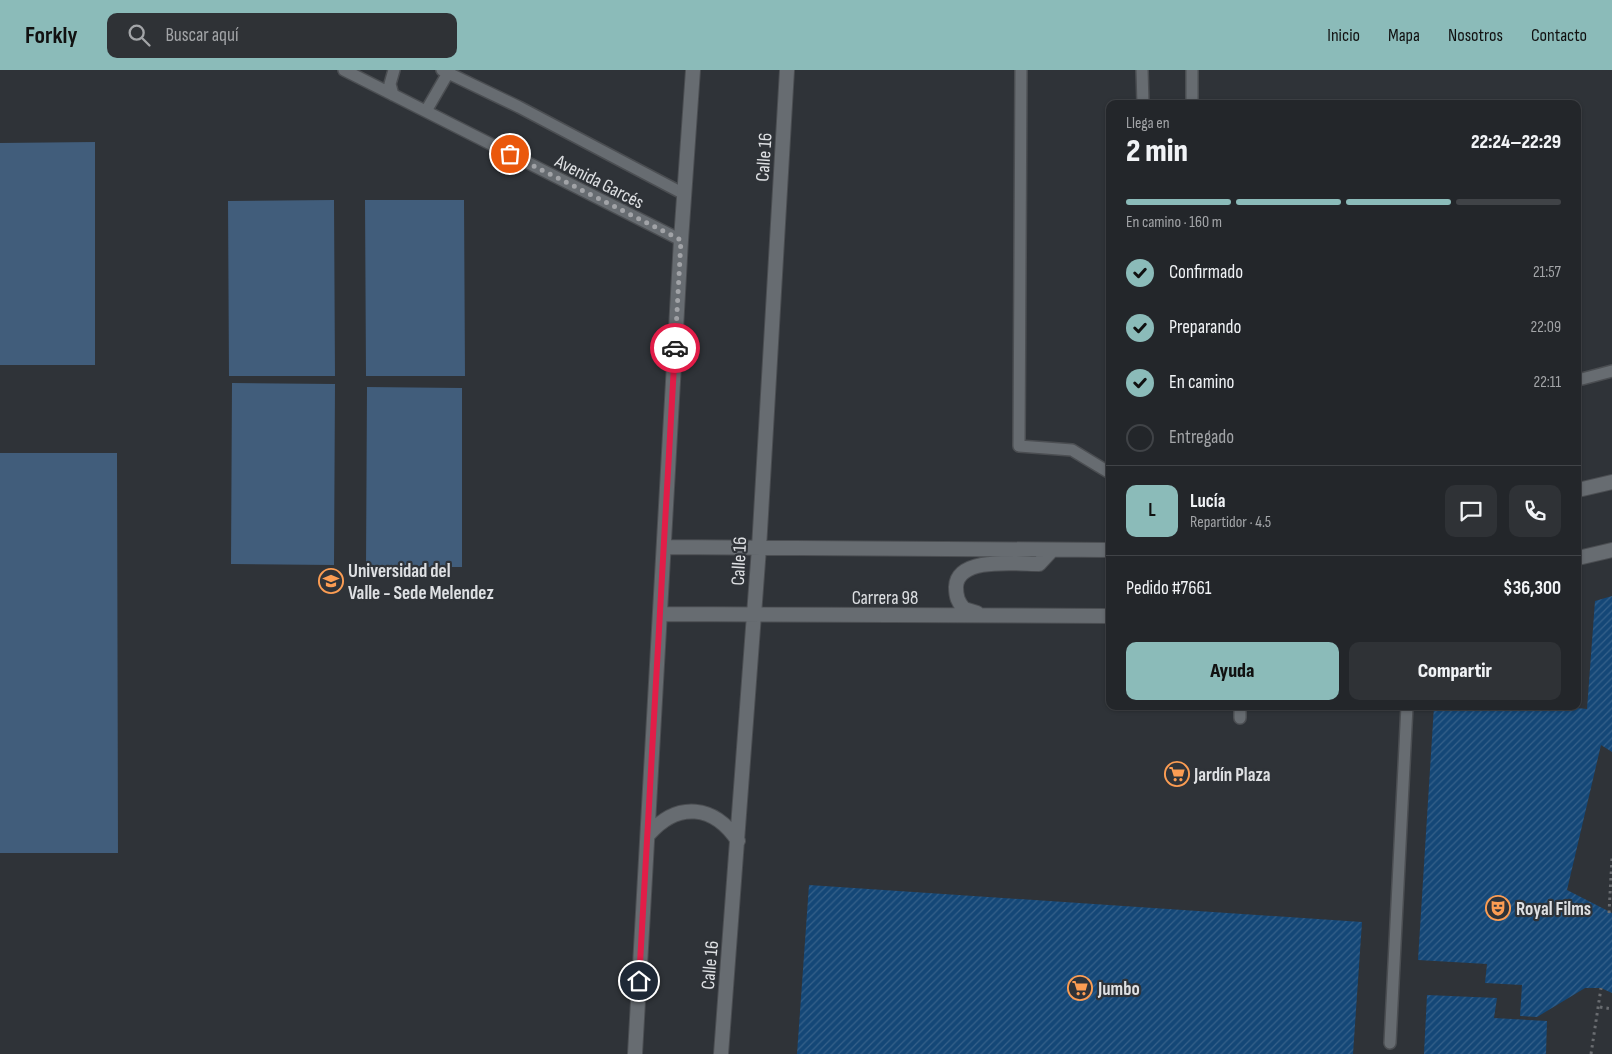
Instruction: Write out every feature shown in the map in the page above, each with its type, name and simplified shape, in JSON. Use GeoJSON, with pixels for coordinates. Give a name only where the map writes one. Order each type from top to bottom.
{"type":"FeatureCollection","features":[{"type":"Feature","properties":{"kind":"street"},"geometry":{"type":"LineString","coordinates":[[635,1054],[649,834],[681,240],[693,70]]}},
{"type":"Feature","properties":{"kind":"street","name":"Calle 16"},"geometry":{"type":"LineString","coordinates":[[721,1054],[759,548],[788,70]]}},
{"type":"Feature","properties":{"kind":"street"},"geometry":{"type":"LineString","coordinates":[[1581,489],[1612,482]]}},
{"type":"Feature","properties":{"kind":"street"},"geometry":{"type":"LineString","coordinates":[[664,547],[1106,550]]}},
{"type":"Feature","properties":{"kind":"street"},"geometry":{"type":"LineString","coordinates":[[985,616],[964,609],[959,603],[956,584],[963,572],[973,566],[1039,564],[1052,550]]}},
{"type":"Feature","properties":{"kind":"street"},"geometry":{"type":"LineString","coordinates":[[1581,557],[1612,550]]}},
{"type":"Feature","properties":{"kind":"street","name":"Carrera 98"},"geometry":{"type":"LineString","coordinates":[[660,614],[753,616],[1106,616]]}},
{"type":"Feature","properties":{"kind":"street"},"geometry":{"type":"LineString","coordinates":[[649,834],[659,823],[672,815],[686,812],[701,812],[716,818],[729,828],[738,842]]}},
{"type":"Feature","properties":{"kind":"lane","name":"Avenida Garcés"},"geometry":{"type":"LineString","coordinates":[[344,70],[681,240]]}},
{"type":"Feature","properties":{"kind":"lane"},"geometry":{"type":"LineString","coordinates":[[393,95],[390,84],[394,70]]}},
{"type":"Feature","properties":{"kind":"lane"},"geometry":{"type":"LineString","coordinates":[[1021,70],[1019,446],[1072,450],[1106,471]]}},
{"type":"Feature","properties":{"kind":"lane"},"geometry":{"type":"LineString","coordinates":[[1142,70],[1142,100]]}},
{"type":"Feature","properties":{"kind":"lane"},"geometry":{"type":"LineString","coordinates":[[1192,70],[1192,100]]}},
{"type":"Feature","properties":{"kind":"lane","name":"Avenida Garcés"},"geometry":{"type":"LineString","coordinates":[[445,72],[519,107],[684,194]]}},
{"type":"Feature","properties":{"kind":"lane"},"geometry":{"type":"LineString","coordinates":[[426,111],[445,72]]}},
{"type":"Feature","properties":{"kind":"lane"},"geometry":{"type":"LineString","coordinates":[[1581,379],[1612,371]]}},
{"type":"Feature","properties":{"kind":"lane"},"geometry":{"type":"LineString","coordinates":[[1390,1043],[1407,710]]}},
{"type":"Feature","properties":{"kind":"path"},"geometry":{"type":"LineString","coordinates":[[1609,913],[1612,858]]}},
{"type":"Feature","properties":{"kind":"path"},"geometry":{"type":"LineString","coordinates":[[1591,1054],[1600,1007],[1601,988]]}},
{"type":"Feature","properties":{"kind":"path"},"geometry":{"type":"LineString","coordinates":[[1600,1007],[1612,1009]]}},
{"type":"Feature","properties":{"kind":"shaded area"},"geometry":{"type":"Polygon","coordinates":[[[95,142],[95,365],[0,365],[0,143],[95,142]]]}},
{"type":"Feature","properties":{"kind":"shaded area"},"geometry":{"type":"Polygon","coordinates":[[[334,200],[335,376],[229,376],[228,201],[334,200]]]}},
{"type":"Feature","properties":{"kind":"shaded area"},"geometry":{"type":"Polygon","coordinates":[[[365,200],[464,200],[465,376],[366,376],[365,200]]]}},
{"type":"Feature","properties":{"kind":"shaded area"},"geometry":{"type":"Polygon","coordinates":[[[232,383],[335,384],[334,565],[231,564],[232,383]]]}},
{"type":"Feature","properties":{"kind":"shaded area"},"geometry":{"type":"Polygon","coordinates":[[[367,387],[462,388],[462,567],[366,567],[367,387]]]}},
{"type":"Feature","properties":{"kind":"shaded area"},"geometry":{"type":"Polygon","coordinates":[[[0,453],[117,453],[118,853],[0,853],[0,453]]]}},
{"type":"Feature","properties":{"kind":"building"},"geometry":{"type":"Polygon","coordinates":[[[1612,596],[1612,752],[1601,745],[1567,890],[1612,913],[1612,993],[1601,988],[1585,988],[1537,1017],[1520,1016],[1522,985],[1485,983],[1487,964],[1418,960],[1434,710],[1587,709],[1595,601],[1612,596]]]}},
{"type":"Feature","properties":{"kind":"building","name":"Jumbo"},"geometry":{"type":"Polygon","coordinates":[[[809,885],[1362,922],[1353,1054],[797,1054],[809,885]]]}},
{"type":"Feature","properties":{"kind":"building"},"geometry":{"type":"Polygon","coordinates":[[[1427,995],[1497,998],[1494,1018],[1547,1021],[1546,1054],[1424,1054],[1427,995]]]}},
{"type":"Feature","properties":{"kind":"way so far"},"geometry":{"type":"LineString","coordinates":[[510,154],[681,240],[675,348]]}},
{"type":"Feature","properties":{"kind":"place","name":"Universidad del Valle - Sede Melendez"},"geometry":{"type":"Point","coordinates":[331,581]}},
{"type":"Feature","properties":{"kind":"place","name":"Jardín Plaza"},"geometry":{"type":"Point","coordinates":[1177,774]}},
{"type":"Feature","properties":{"kind":"place","name":"Royal Films"},"geometry":{"type":"Point","coordinates":[1498,908]}},
{"type":"Feature","properties":{"kind":"place","name":"Jumbo"},"geometry":{"type":"Point","coordinates":[1080,988]}},
{"type":"Feature","properties":{"kind":"route"},"geometry":{"type":"LineString","coordinates":[[639,981],[660,639],[675,348]]}}]}
